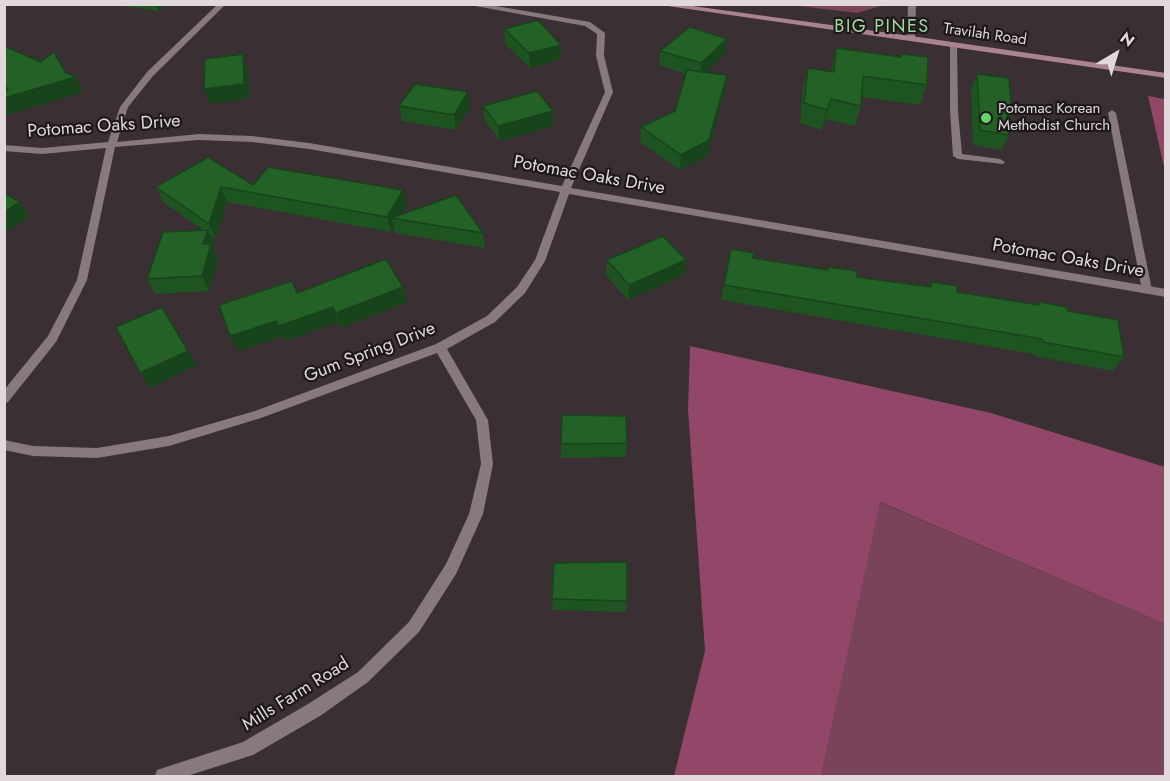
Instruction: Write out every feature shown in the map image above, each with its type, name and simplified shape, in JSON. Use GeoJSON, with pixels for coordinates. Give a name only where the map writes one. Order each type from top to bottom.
{"type":"FeatureCollection","features":[{"type":"Feature","properties":{"kind":"main road","name":"Travilah Road"},"geometry":{"type":"LineString","coordinates":[[657,4],[911,38],[1166,76]]}},
{"type":"Feature","properties":{"kind":"street"},"geometry":{"type":"LineString","coordinates":[[4,399],[52,339],[82,280],[111,146],[123,107],[150,74],[223,4]]}},
{"type":"Feature","properties":{"kind":"street","name":"Gum Spring Drive"},"geometry":{"type":"LineString","coordinates":[[4,445],[33,451],[97,453],[169,441],[257,415],[440,347],[491,319],[521,290],[540,261],[566,189],[609,92],[600,56],[601,33],[587,24],[467,4]]}},
{"type":"Feature","properties":{"kind":"street"},"geometry":{"type":"LineString","coordinates":[[911,38],[912,4]]}},
{"type":"Feature","properties":{"kind":"street"},"geometry":{"type":"LineString","coordinates":[[953,44],[954,111],[958,156],[1000,162]]}},
{"type":"Feature","properties":{"kind":"street"},"geometry":{"type":"LineString","coordinates":[[1112,113],[1148,290]]}},
{"type":"Feature","properties":{"kind":"street","name":"Potomac Oaks Drive"},"geometry":{"type":"LineString","coordinates":[[4,148],[42,151],[199,137],[252,139],[309,146],[1166,292]]}},
{"type":"Feature","properties":{"kind":"street","name":"Mills Farm Road"},"geometry":{"type":"LineString","coordinates":[[163,777],[247,749],[314,710],[363,677],[414,627],[451,569],[476,514],[487,464],[482,420],[440,347]]}},
{"type":"Feature","properties":{"kind":"shaded area"},"geometry":{"type":"Polygon","coordinates":[[[885,4],[857,13],[790,5],[885,4]]]}},
{"type":"Feature","properties":{"kind":"shaded area"},"geometry":{"type":"Polygon","coordinates":[[[1148,96],[1165,99],[1165,171],[1148,96]]]}},
{"type":"Feature","properties":{"kind":"shaded area"},"geometry":{"type":"Polygon","coordinates":[[[690,346],[991,413],[1165,467],[1165,624],[880,502],[821,776],[674,776],[705,651],[688,410],[690,346]]]}},
{"type":"Feature","properties":{"kind":"shaded area"},"geometry":{"type":"Polygon","coordinates":[[[879,502],[1165,624],[1165,776],[821,776],[879,502]]]}},
{"type":"Feature","properties":{"kind":"building"},"geometry":{"type":"Polygon","coordinates":[[[538,20],[561,45],[529,53],[504,29],[538,20]]]}},
{"type":"Feature","properties":{"kind":"building"},"geometry":{"type":"Polygon","coordinates":[[[690,27],[727,39],[701,63],[660,51],[690,27]]]}},
{"type":"Feature","properties":{"kind":"building"},"geometry":{"type":"Polygon","coordinates":[[[4,46],[41,62],[54,52],[65,72],[76,77],[4,98],[4,92],[8,90],[4,83],[4,46]]]}},
{"type":"Feature","properties":{"kind":"building"},"geometry":{"type":"Polygon","coordinates":[[[836,48],[901,57],[901,54],[928,57],[927,85],[863,76],[861,106],[831,99],[827,110],[804,103],[808,68],[834,72],[836,48]]]}},
{"type":"Feature","properties":{"kind":"building"},"geometry":{"type":"Polygon","coordinates":[[[243,54],[244,84],[204,89],[205,59],[243,54]]]}},
{"type":"Feature","properties":{"kind":"building"},"geometry":{"type":"Polygon","coordinates":[[[687,70],[727,75],[709,140],[681,155],[641,127],[675,111],[687,70]]]}},
{"type":"Feature","properties":{"kind":"building"},"geometry":{"type":"Polygon","coordinates":[[[977,74],[1009,78],[1012,117],[1007,116],[1009,135],[980,130],[977,74]]]}},
{"type":"Feature","properties":{"kind":"building"},"geometry":{"type":"Polygon","coordinates":[[[415,84],[468,92],[454,115],[399,106],[415,84]]]}},
{"type":"Feature","properties":{"kind":"building"},"geometry":{"type":"Polygon","coordinates":[[[537,91],[553,111],[498,126],[483,106],[537,91]]]}},
{"type":"Feature","properties":{"kind":"building"},"geometry":{"type":"Polygon","coordinates":[[[208,157],[253,185],[268,167],[403,190],[387,217],[221,187],[209,224],[156,187],[208,157]]]}},
{"type":"Feature","properties":{"kind":"building"},"geometry":{"type":"Polygon","coordinates":[[[4,193],[20,202],[4,212],[4,193]]]}},
{"type":"Feature","properties":{"kind":"building"},"geometry":{"type":"Polygon","coordinates":[[[456,195],[483,233],[391,218],[456,195]]]}},
{"type":"Feature","properties":{"kind":"building"},"geometry":{"type":"Polygon","coordinates":[[[208,230],[203,244],[211,244],[202,276],[147,279],[163,232],[208,230]]]}},
{"type":"Feature","properties":{"kind":"building"},"geometry":{"type":"Polygon","coordinates":[[[663,236],[686,260],[629,285],[607,260],[663,236]]]}},
{"type":"Feature","properties":{"kind":"building"},"geometry":{"type":"Polygon","coordinates":[[[731,249],[754,253],[753,258],[828,270],[828,267],[857,271],[857,277],[931,287],[931,282],[957,286],[957,292],[1039,305],[1039,302],[1067,307],[1068,311],[1118,320],[1124,357],[1043,342],[1042,339],[724,285],[731,249]]]}},
{"type":"Feature","properties":{"kind":"building"},"geometry":{"type":"Polygon","coordinates":[[[386,259],[403,287],[336,313],[333,307],[279,326],[276,321],[230,336],[219,305],[292,281],[297,293],[386,259]]]}},
{"type":"Feature","properties":{"kind":"building"},"geometry":{"type":"Polygon","coordinates":[[[162,307],[188,351],[140,373],[116,327],[162,307]]]}},
{"type":"Feature","properties":{"kind":"building"},"geometry":{"type":"Polygon","coordinates":[[[562,415],[626,416],[627,443],[561,444],[562,415]]]}},
{"type":"Feature","properties":{"kind":"building"},"geometry":{"type":"Polygon","coordinates":[[[627,562],[627,601],[552,599],[554,563],[627,562]]]}},
{"type":"Feature","properties":{"kind":"place","name":"Potomac Korean Methodist Church"},"geometry":{"type":"Point","coordinates":[986,118]}},
{"type":"Feature","properties":{"kind":"district","name":"BIG PINES"},"geometry":{"type":"Point","coordinates":[882,28]}}]}
